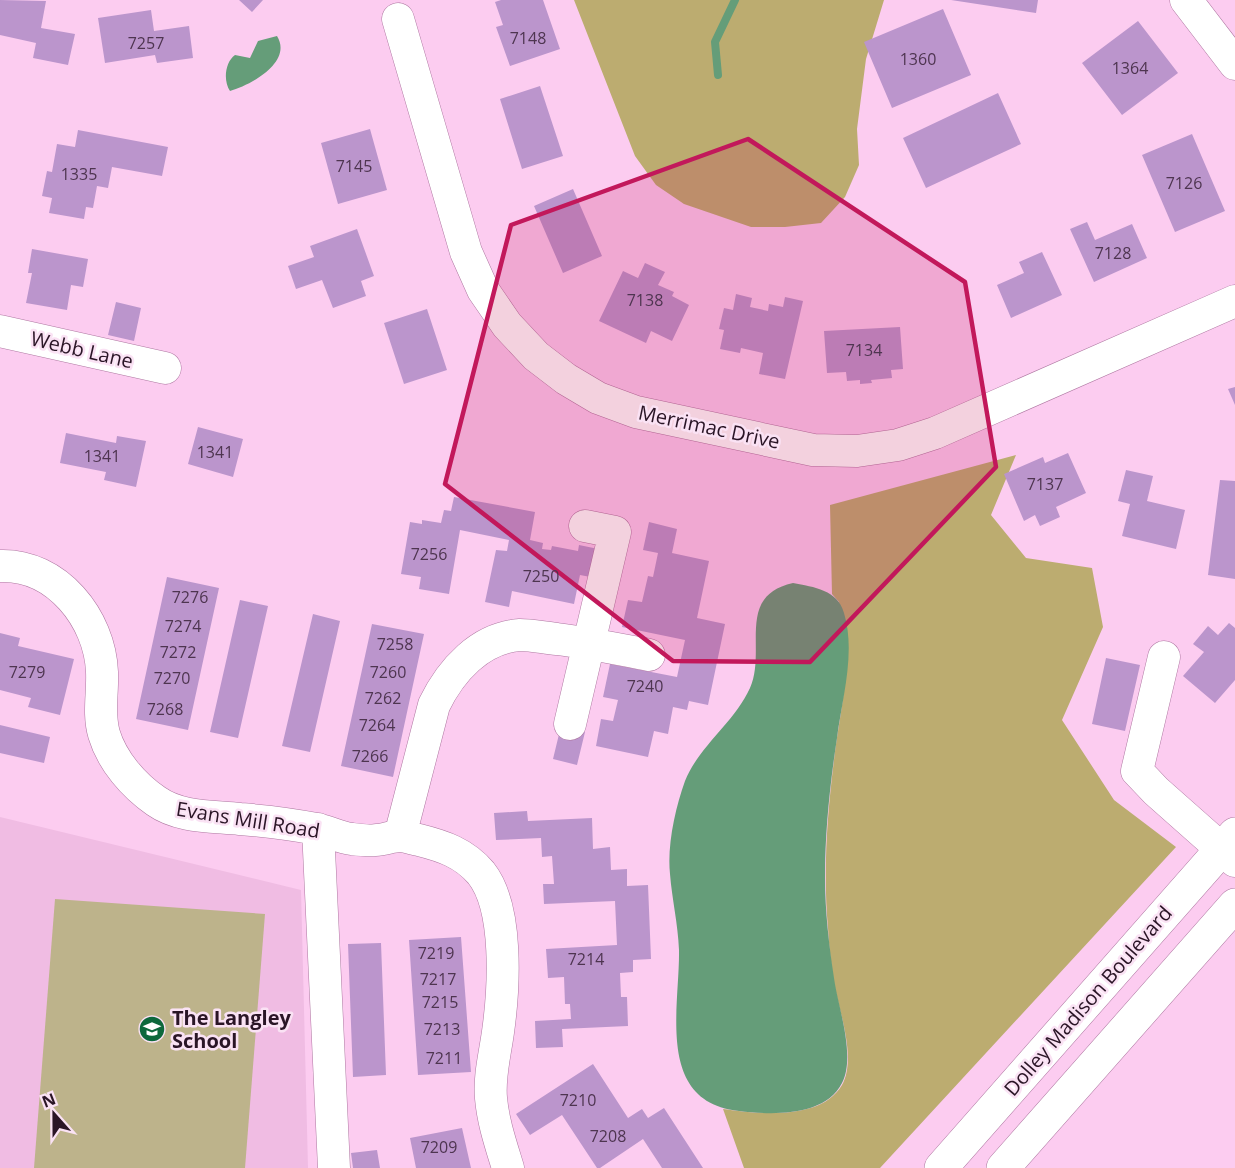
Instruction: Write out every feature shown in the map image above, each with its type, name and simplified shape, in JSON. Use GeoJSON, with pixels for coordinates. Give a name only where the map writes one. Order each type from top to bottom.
{"type":"FeatureCollection","features":[{"type":"Feature","properties":{"kind":"main road","name":"Dolley Madison Boulevard"},"geometry":{"type":"LineString","coordinates":[[941,1168],[1231,848]]}},
{"type":"Feature","properties":{"kind":"main road"},"geometry":{"type":"LineString","coordinates":[[1003,1168],[1235,905]]}},
{"type":"Feature","properties":{"kind":"street"},"geometry":{"type":"LineString","coordinates":[[1186,0],[1235,64]]}},
{"type":"Feature","properties":{"kind":"street","name":"Merrimac Drive"},"geometry":{"type":"LineString","coordinates":[[399,19],[466,252],[483,290],[507,325],[536,356],[566,380],[598,398],[636,412],[813,450],[857,451],[898,445],[935,433],[1235,301]]}},
{"type":"Feature","properties":{"kind":"street","name":"Webb Lane"},"geometry":{"type":"LineString","coordinates":[[0,331],[165,369]]}},
{"type":"Feature","properties":{"kind":"street"},"geometry":{"type":"LineString","coordinates":[[570,724],[575,641],[615,532],[585,526]]}},
{"type":"Feature","properties":{"kind":"street","name":"Evans Mill Road"},"geometry":{"type":"LineString","coordinates":[[0,566],[30,570],[52,581],[71,597],[88,619],[99,647],[102,673],[100,709],[104,734],[115,758],[137,787],[158,803],[183,813],[318,829],[351,839],[376,840],[400,836],[446,847],[466,859],[482,874],[493,895],[501,930],[503,984],[491,1077],[491,1098],[497,1135],[508,1168]]}},
{"type":"Feature","properties":{"kind":"street"},"geometry":{"type":"LineString","coordinates":[[400,836],[434,705],[442,688],[459,667],[479,649],[498,640],[521,635],[575,641],[648,655]]}},
{"type":"Feature","properties":{"kind":"street"},"geometry":{"type":"LineString","coordinates":[[1164,657],[1137,771],[1156,791],[1231,848]]}},
{"type":"Feature","properties":{"kind":"street"},"geometry":{"type":"LineString","coordinates":[[318,829],[334,1168]]}},
{"type":"Feature","properties":{"kind":"highlighted area"},"geometry":{"type":"Polygon","coordinates":[[[748,139],[965,282],[996,467],[810,662],[673,661],[445,484],[511,225],[748,139]]]}},
{"type":"Feature","properties":{"kind":"shaded area"},"geometry":{"type":"Polygon","coordinates":[[[574,0],[884,0],[866,59],[857,129],[859,165],[845,197],[821,223],[785,227],[751,227],[684,204],[656,185],[635,156],[574,0]]]}},
{"type":"Feature","properties":{"kind":"shaded area"},"geometry":{"type":"Polygon","coordinates":[[[277,36],[280,46],[275,63],[258,78],[230,91],[226,82],[226,72],[232,58],[235,55],[250,58],[258,41],[277,36]]]}},
{"type":"Feature","properties":{"kind":"shaded area"},"geometry":{"type":"Polygon","coordinates":[[[1016,455],[991,515],[1026,558],[1092,568],[1103,627],[1062,720],[1114,800],[1176,847],[880,1168],[744,1168],[723,1109],[770,1113],[804,1110],[819,1105],[832,1097],[842,1085],[848,1062],[846,1034],[831,962],[826,886],[829,802],[846,670],[839,602],[832,594],[830,505],[1016,455]]]}},
{"type":"Feature","properties":{"kind":"shaded area"},"geometry":{"type":"Polygon","coordinates":[[[793,583],[817,588],[831,594],[836,599],[844,613],[849,644],[847,676],[830,790],[825,877],[830,953],[847,1046],[846,1072],[834,1094],[810,1108],[781,1113],[739,1111],[712,1104],[694,1090],[683,1071],[676,1024],[679,950],[670,874],[670,852],[678,803],[691,768],[735,712],[750,688],[756,657],[758,612],[764,600],[775,590],[793,583]]]}},
{"type":"Feature","properties":{"kind":"shaded area","name":"The Langley School"},"geometry":{"type":"Polygon","coordinates":[[[0,817],[301,890],[308,1168],[0,1168],[0,817]]]}},
{"type":"Feature","properties":{"kind":"shaded area"},"geometry":{"type":"Polygon","coordinates":[[[55,899],[265,914],[245,1168],[34,1168],[55,899]]]}},
{"type":"Feature","properties":{"kind":"building"},"geometry":{"type":"Polygon","coordinates":[[[0,0],[46,1],[41,28],[75,34],[68,65],[33,58],[36,43],[0,35],[0,0]]]}},
{"type":"Feature","properties":{"kind":"building"},"geometry":{"type":"Polygon","coordinates":[[[239,0],[263,0],[252,12],[239,0]]]}},
{"type":"Feature","properties":{"kind":"building"},"geometry":{"type":"Polygon","coordinates":[[[543,0],[560,49],[510,66],[496,27],[503,25],[495,2],[543,0]]]}},
{"type":"Feature","properties":{"kind":"building"},"geometry":{"type":"Polygon","coordinates":[[[951,0],[1038,0],[1036,13],[951,0]]]}},
{"type":"Feature","properties":{"kind":"building"},"geometry":{"type":"Polygon","coordinates":[[[943,9],[971,75],[892,108],[864,42],[943,9]]]}},
{"type":"Feature","properties":{"kind":"building"},"geometry":{"type":"Polygon","coordinates":[[[151,10],[154,31],[189,26],[193,58],[157,63],[155,55],[105,63],[98,18],[151,10]]]}},
{"type":"Feature","properties":{"kind":"building"},"geometry":{"type":"Polygon","coordinates":[[[1138,21],[1178,73],[1122,115],[1082,63],[1138,21]]]}},
{"type":"Feature","properties":{"kind":"building"},"geometry":{"type":"Polygon","coordinates":[[[540,86],[563,156],[522,169],[500,99],[540,86]]]}},
{"type":"Feature","properties":{"kind":"building"},"geometry":{"type":"Polygon","coordinates":[[[998,93],[1021,144],[926,188],[903,138],[998,93]]]}},
{"type":"Feature","properties":{"kind":"building"},"geometry":{"type":"Polygon","coordinates":[[[370,129],[387,190],[338,204],[321,143],[370,129]]]}},
{"type":"Feature","properties":{"kind":"building"},"geometry":{"type":"Polygon","coordinates":[[[78,130],[168,147],[162,176],[112,167],[108,188],[97,186],[93,208],[86,207],[84,219],[49,213],[52,198],[42,196],[47,171],[52,172],[57,144],[75,147],[78,130]]]}},
{"type":"Feature","properties":{"kind":"building"},"geometry":{"type":"Polygon","coordinates":[[[1192,134],[1225,211],[1175,232],[1142,155],[1192,134]]]}},
{"type":"Feature","properties":{"kind":"building"},"geometry":{"type":"Polygon","coordinates":[[[573,189],[602,256],[563,273],[534,206],[573,189]]]}},
{"type":"Feature","properties":{"kind":"building"},"geometry":{"type":"Polygon","coordinates":[[[1087,222],[1095,240],[1132,224],[1147,258],[1094,282],[1070,229],[1087,222]]]}},
{"type":"Feature","properties":{"kind":"building"},"geometry":{"type":"Polygon","coordinates":[[[357,229],[374,276],[361,281],[366,296],[333,308],[322,280],[296,289],[288,266],[314,257],[310,246],[357,229]]]}},
{"type":"Feature","properties":{"kind":"building"},"geometry":{"type":"Polygon","coordinates":[[[32,249],[88,259],[83,287],[71,285],[67,310],[26,303],[32,273],[28,273],[32,249]]]}},
{"type":"Feature","properties":{"kind":"building"},"geometry":{"type":"Polygon","coordinates":[[[1042,252],[1062,295],[1011,318],[997,285],[1024,273],[1019,262],[1042,252]]]}},
{"type":"Feature","properties":{"kind":"building"},"geometry":{"type":"Polygon","coordinates":[[[645,263],[665,272],[658,285],[674,292],[672,296],[689,305],[672,341],[651,331],[646,343],[599,321],[623,271],[638,278],[645,263]]]}},
{"type":"Feature","properties":{"kind":"building"},"geometry":{"type":"Polygon","coordinates":[[[736,294],[752,298],[750,307],[768,311],[769,304],[783,307],[785,297],[803,301],[785,379],[759,374],[763,353],[741,348],[740,353],[720,349],[724,330],[719,329],[724,308],[733,310],[736,294]]]}},
{"type":"Feature","properties":{"kind":"building"},"geometry":{"type":"Polygon","coordinates":[[[116,302],[141,308],[134,341],[108,335],[116,302]]]}},
{"type":"Feature","properties":{"kind":"building"},"geometry":{"type":"Polygon","coordinates":[[[427,309],[447,370],[404,384],[384,323],[427,309]]]}},
{"type":"Feature","properties":{"kind":"building"},"geometry":{"type":"Polygon","coordinates":[[[900,327],[903,369],[891,370],[892,378],[871,380],[872,383],[860,384],[860,380],[847,381],[846,372],[827,373],[824,331],[900,327]]]}},
{"type":"Feature","properties":{"kind":"building"},"geometry":{"type":"Polygon","coordinates":[[[1235,387],[1235,405],[1228,389],[1235,387]]]}},
{"type":"Feature","properties":{"kind":"building"},"geometry":{"type":"Polygon","coordinates":[[[198,427],[243,439],[233,477],[188,464],[198,427]]]}},
{"type":"Feature","properties":{"kind":"building"},"geometry":{"type":"Polygon","coordinates":[[[66,433],[116,443],[117,436],[146,441],[136,487],[104,480],[106,472],[60,463],[66,433]]]}},
{"type":"Feature","properties":{"kind":"building"},"geometry":{"type":"Polygon","coordinates":[[[1068,453],[1086,493],[1056,507],[1060,517],[1040,526],[1035,515],[1024,521],[1004,474],[1043,457],[1045,463],[1068,453]]]}},
{"type":"Feature","properties":{"kind":"building"},"geometry":{"type":"Polygon","coordinates":[[[1126,470],[1153,476],[1147,501],[1185,510],[1176,549],[1122,536],[1130,504],[1118,501],[1126,470]]]}},
{"type":"Feature","properties":{"kind":"building"},"geometry":{"type":"Polygon","coordinates":[[[1220,480],[1235,481],[1235,579],[1208,575],[1220,480]]]}},
{"type":"Feature","properties":{"kind":"building"},"geometry":{"type":"Polygon","coordinates":[[[454,497],[535,512],[530,540],[543,543],[542,549],[551,550],[552,546],[578,551],[579,545],[608,551],[601,579],[580,575],[574,604],[512,591],[509,607],[485,602],[496,550],[507,551],[509,540],[460,530],[449,594],[419,589],[421,577],[401,574],[410,522],[422,524],[422,520],[441,523],[444,510],[451,511],[454,497]]]}},
{"type":"Feature","properties":{"kind":"building"},"geometry":{"type":"Polygon","coordinates":[[[649,522],[677,529],[672,553],[709,561],[697,618],[725,624],[708,705],[689,701],[687,710],[673,707],[668,734],[654,731],[648,757],[596,746],[601,719],[613,721],[618,700],[603,697],[610,664],[677,677],[685,640],[622,627],[628,600],[642,602],[648,576],[653,577],[658,553],[643,550],[649,522]]]}},
{"type":"Feature","properties":{"kind":"building"},"geometry":{"type":"Polygon","coordinates":[[[167,577],[219,588],[188,730],[136,719],[167,577]]]}},
{"type":"Feature","properties":{"kind":"building"},"geometry":{"type":"Polygon","coordinates":[[[240,600],[268,606],[238,738],[210,732],[240,600]]]}},
{"type":"Feature","properties":{"kind":"building"},"geometry":{"type":"Polygon","coordinates":[[[313,614],[340,621],[310,752],[282,746],[313,614]]]}},
{"type":"Feature","properties":{"kind":"building"},"geometry":{"type":"Polygon","coordinates":[[[1229,623],[1235,628],[1235,680],[1215,703],[1183,676],[1204,652],[1193,644],[1208,626],[1218,635],[1229,623]]]}},
{"type":"Feature","properties":{"kind":"building"},"geometry":{"type":"Polygon","coordinates":[[[372,624],[424,634],[393,777],[341,766],[372,624]]]}},
{"type":"Feature","properties":{"kind":"building"},"geometry":{"type":"Polygon","coordinates":[[[0,633],[20,638],[18,646],[74,659],[60,715],[28,707],[31,698],[0,690],[0,633]]]}},
{"type":"Feature","properties":{"kind":"building"},"geometry":{"type":"Polygon","coordinates":[[[1106,658],[1140,665],[1125,731],[1092,724],[1106,658]]]}},
{"type":"Feature","properties":{"kind":"building"},"geometry":{"type":"Polygon","coordinates":[[[0,725],[50,737],[44,763],[0,753],[0,725]]]}},
{"type":"Feature","properties":{"kind":"building"},"geometry":{"type":"Polygon","coordinates":[[[561,726],[585,732],[577,765],[553,759],[561,726]]]}},
{"type":"Feature","properties":{"kind":"building"},"geometry":{"type":"Polygon","coordinates":[[[527,811],[528,821],[592,818],[593,849],[610,847],[611,870],[627,869],[627,886],[648,885],[651,959],[633,960],[633,972],[620,973],[621,997],[627,997],[628,1026],[562,1029],[563,1047],[536,1048],[535,1021],[571,1019],[570,1004],[565,1004],[564,977],[548,978],[546,949],[617,945],[615,901],[544,904],[543,884],[554,884],[552,856],[542,857],[541,838],[496,840],[494,813],[527,811]]]}},
{"type":"Feature","properties":{"kind":"building"},"geometry":{"type":"Polygon","coordinates":[[[461,937],[471,1072],[418,1075],[409,940],[461,937]]]}},
{"type":"Feature","properties":{"kind":"building"},"geometry":{"type":"Polygon","coordinates":[[[381,943],[386,1075],[353,1077],[348,944],[381,943]]]}},
{"type":"Feature","properties":{"kind":"building"},"geometry":{"type":"Polygon","coordinates":[[[593,1064],[628,1118],[642,1109],[648,1118],[664,1108],[703,1168],[662,1168],[643,1139],[597,1168],[562,1115],[530,1135],[516,1114],[593,1064]]]}},
{"type":"Feature","properties":{"kind":"building"},"geometry":{"type":"Polygon","coordinates":[[[462,1128],[471,1168],[416,1168],[410,1138],[462,1128]]]}},
{"type":"Feature","properties":{"kind":"building"},"geometry":{"type":"Polygon","coordinates":[[[377,1150],[380,1168],[353,1168],[351,1153],[377,1150]]]}},
{"type":"Feature","properties":{"kind":"waterway"},"geometry":{"type":"LineString","coordinates":[[718,75],[715,42],[735,0]]}},
{"type":"Feature","properties":{"kind":"place","name":"The Langley School"},"geometry":{"type":"Point","coordinates":[152,1029]}}]}
